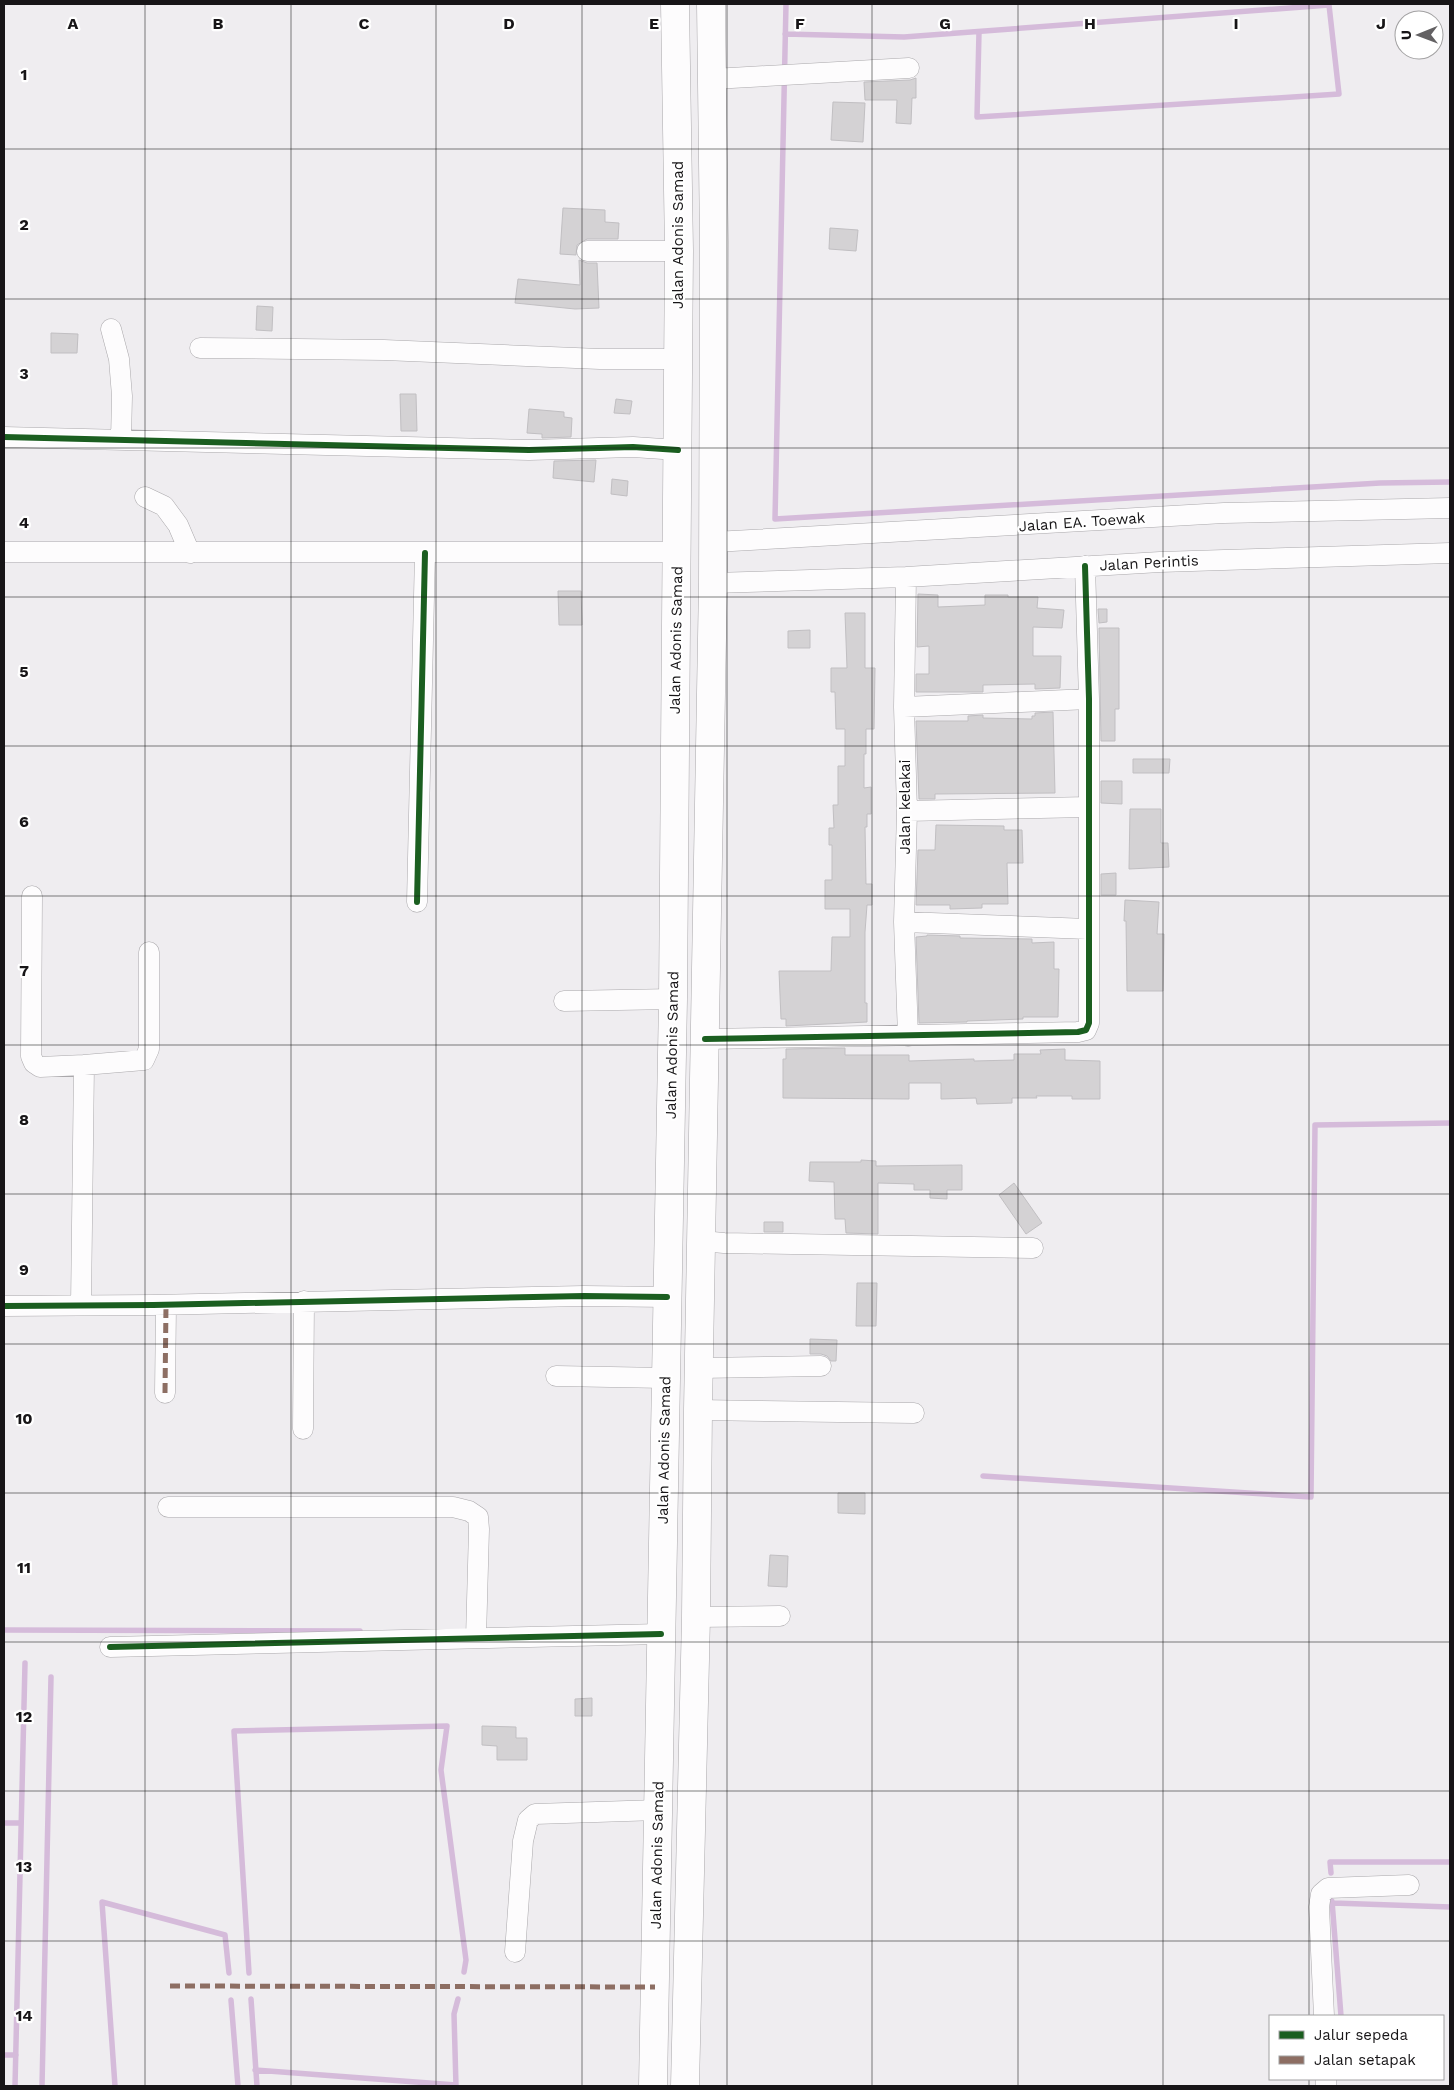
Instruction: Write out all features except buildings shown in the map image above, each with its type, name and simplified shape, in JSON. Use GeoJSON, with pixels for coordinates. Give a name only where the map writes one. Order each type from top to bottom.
{"type":"FeatureCollection","features":[{"type":"Feature","properties":{"kind":"highway","name":"Jalan Adonis Samad"},"geometry":{"type":"LineString","coordinates":[[653,2086],[673,1000],[679,358],[675,4]]}},
{"type":"Feature","properties":{"kind":"highway"},"geometry":{"type":"LineString","coordinates":[[685,2086],[696,1617],[699,1368],[712,1242],[716,1039],[713,583],[714,303],[711,4]]}},
{"type":"Feature","properties":{"kind":"highway"},"geometry":{"type":"LineString","coordinates":[[679,303],[714,303]]}},
{"type":"Feature","properties":{"kind":"street"},"geometry":{"type":"LineString","coordinates":[[712,79],[909,68]]}},
{"type":"Feature","properties":{"kind":"street"},"geometry":{"type":"LineString","coordinates":[[587,251],[679,251]]}},
{"type":"Feature","properties":{"kind":"street"},"geometry":{"type":"LineString","coordinates":[[111,329],[119,359],[122,396],[122,440]]}},
{"type":"Feature","properties":{"kind":"street"},"geometry":{"type":"LineString","coordinates":[[200,348],[384,350],[600,359],[679,358]]}},
{"type":"Feature","properties":{"kind":"street"},"geometry":{"type":"LineString","coordinates":[[4,436],[529,450],[633,447],[678,450]]}},
{"type":"Feature","properties":{"kind":"street"},"geometry":{"type":"LineString","coordinates":[[145,497],[164,506],[178,526],[190,553]]}},
{"type":"Feature","properties":{"kind":"street","name":"Jalan EA. Toewak"},"geometry":{"type":"LineString","coordinates":[[714,542],[1224,513],[1450,508]]}},
{"type":"Feature","properties":{"kind":"street"},"geometry":{"type":"LineString","coordinates":[[4,552],[677,552]]}},
{"type":"Feature","properties":{"kind":"street"},"geometry":{"type":"LineString","coordinates":[[417,902],[425,553]]}},
{"type":"Feature","properties":{"kind":"street","name":"Jalan Perintis"},"geometry":{"type":"LineString","coordinates":[[713,583],[906,577],[1160,562],[1450,553]]}},
{"type":"Feature","properties":{"kind":"street"},"geometry":{"type":"LineString","coordinates":[[716,1039],[1078,1032],[1086,1030],[1089,1023],[1089,699],[1085,566]]}},
{"type":"Feature","properties":{"kind":"street","name":"Jalan kelakai"},"geometry":{"type":"LineString","coordinates":[[906,577],[904,922],[908,1036]]}},
{"type":"Feature","properties":{"kind":"street"},"geometry":{"type":"LineString","coordinates":[[904,707],[1089,699]]}},
{"type":"Feature","properties":{"kind":"street"},"geometry":{"type":"LineString","coordinates":[[906,811],[1088,808]]}},
{"type":"Feature","properties":{"kind":"street"},"geometry":{"type":"LineString","coordinates":[[32,896],[31,1056],[34,1063],[40,1066],[144,1060],[147,1057],[149,1049],[149,952]]}},
{"type":"Feature","properties":{"kind":"street"},"geometry":{"type":"LineString","coordinates":[[904,922],[1088,929]]}},
{"type":"Feature","properties":{"kind":"street"},"geometry":{"type":"LineString","coordinates":[[564,1001],[673,1000]]}},
{"type":"Feature","properties":{"kind":"street"},"geometry":{"type":"LineString","coordinates":[[81,1305],[84,1064]]}},
{"type":"Feature","properties":{"kind":"street"},"geometry":{"type":"LineString","coordinates":[[712,1242],[1033,1248]]}},
{"type":"Feature","properties":{"kind":"street"},"geometry":{"type":"LineString","coordinates":[[4,1306],[166,1305],[584,1296],[667,1298]]}},
{"type":"Feature","properties":{"kind":"street"},"geometry":{"type":"LineString","coordinates":[[303,1429],[304,1301]]}},
{"type":"Feature","properties":{"kind":"street"},"geometry":{"type":"LineString","coordinates":[[165,1393],[166,1305]]}},
{"type":"Feature","properties":{"kind":"street"},"geometry":{"type":"LineString","coordinates":[[699,1368],[822,1366]]}},
{"type":"Feature","properties":{"kind":"street"},"geometry":{"type":"LineString","coordinates":[[556,1376],[665,1378]]}},
{"type":"Feature","properties":{"kind":"street"},"geometry":{"type":"LineString","coordinates":[[698,1410],[914,1413]]}},
{"type":"Feature","properties":{"kind":"street"},"geometry":{"type":"LineString","coordinates":[[168,1507],[453,1507],[469,1511],[478,1517],[479,1529],[476,1638]]}},
{"type":"Feature","properties":{"kind":"street"},"geometry":{"type":"LineString","coordinates":[[696,1617],[775,1616]]}},
{"type":"Feature","properties":{"kind":"street"},"geometry":{"type":"LineString","coordinates":[[110,1647],[661,1634]]}},
{"type":"Feature","properties":{"kind":"street"},"geometry":{"type":"LineString","coordinates":[[515,1952],[523,1841],[528,1820],[535,1814],[658,1810]]}},
{"type":"Feature","properties":{"kind":"street"},"geometry":{"type":"LineString","coordinates":[[1324,2015],[1319,1907],[1321,1894],[1328,1888],[1409,1884]]}},
{"type":"Feature","properties":{"kind":"waterway"},"geometry":{"type":"LineString","coordinates":[[786,4],[775,519],[1380,483],[1450,482]]}},
{"type":"Feature","properties":{"kind":"waterway"},"geometry":{"type":"LineString","coordinates":[[785,34],[904,37],[1329,5],[1339,94],[977,117],[979,32]]}},
{"type":"Feature","properties":{"kind":"waterway"},"geometry":{"type":"LineString","coordinates":[[983,1476],[1311,1497],[1315,1125],[1450,1123]]}},
{"type":"Feature","properties":{"kind":"waterway"},"geometry":{"type":"LineString","coordinates":[[4,1630],[360,1631]]}},
{"type":"Feature","properties":{"kind":"waterway"},"geometry":{"type":"LineString","coordinates":[[15,2086],[25,1663]]}},
{"type":"Feature","properties":{"kind":"waterway"},"geometry":{"type":"LineString","coordinates":[[42,2086],[51,1677]]}},
{"type":"Feature","properties":{"kind":"waterway"},"geometry":{"type":"LineString","coordinates":[[249,1973],[234,1731],[447,1726],[441,1770],[466,1960],[464,1972]]}},
{"type":"Feature","properties":{"kind":"waterway"},"geometry":{"type":"LineString","coordinates":[[4,1823],[21,1823]]}},
{"type":"Feature","properties":{"kind":"waterway"},"geometry":{"type":"LineString","coordinates":[[1331,1873],[1330,1862],[1450,1862]]}},
{"type":"Feature","properties":{"kind":"waterway"},"geometry":{"type":"LineString","coordinates":[[1332,1901],[1341,2015]]}},
{"type":"Feature","properties":{"kind":"waterway"},"geometry":{"type":"LineString","coordinates":[[115,2086],[102,1902],[225,1935],[229,1973]]}},
{"type":"Feature","properties":{"kind":"waterway"},"geometry":{"type":"LineString","coordinates":[[1333,1903],[1450,1907]]}},
{"type":"Feature","properties":{"kind":"waterway"},"geometry":{"type":"LineString","coordinates":[[251,1999],[257,2086]]}},
{"type":"Feature","properties":{"kind":"waterway"},"geometry":{"type":"LineString","coordinates":[[456,2086],[454,2014],[458,1999]]}},
{"type":"Feature","properties":{"kind":"waterway"},"geometry":{"type":"LineString","coordinates":[[231,2000],[238,2086]]}},
{"type":"Feature","properties":{"kind":"waterway"},"geometry":{"type":"LineString","coordinates":[[4,2055],[16,2055]]}},
{"type":"Feature","properties":{"kind":"waterway"},"geometry":{"type":"LineString","coordinates":[[255,2070],[456,2085]]}},
{"type":"Feature","properties":{"kind":"marked path"},"geometry":{"type":"LineString","coordinates":[[165,1393],[166,1305]]}},
{"type":"Feature","properties":{"kind":"marked path"},"geometry":{"type":"LineString","coordinates":[[170,1986],[655,1987]]}},
{"type":"Feature","properties":{"kind":"cycle path"},"geometry":{"type":"LineString","coordinates":[[4,437],[529,450],[633,447],[678,450]]}},
{"type":"Feature","properties":{"kind":"cycle path"},"geometry":{"type":"LineString","coordinates":[[417,902],[425,553]]}},
{"type":"Feature","properties":{"kind":"cycle path"},"geometry":{"type":"LineString","coordinates":[[705,1039],[1078,1032],[1086,1030],[1089,1023],[1089,699],[1085,566]]}},
{"type":"Feature","properties":{"kind":"cycle path"},"geometry":{"type":"LineString","coordinates":[[4,1306],[153,1305],[584,1296],[667,1297]]}},
{"type":"Feature","properties":{"kind":"cycle path"},"geometry":{"type":"LineString","coordinates":[[110,1647],[661,1634]]}}]}
